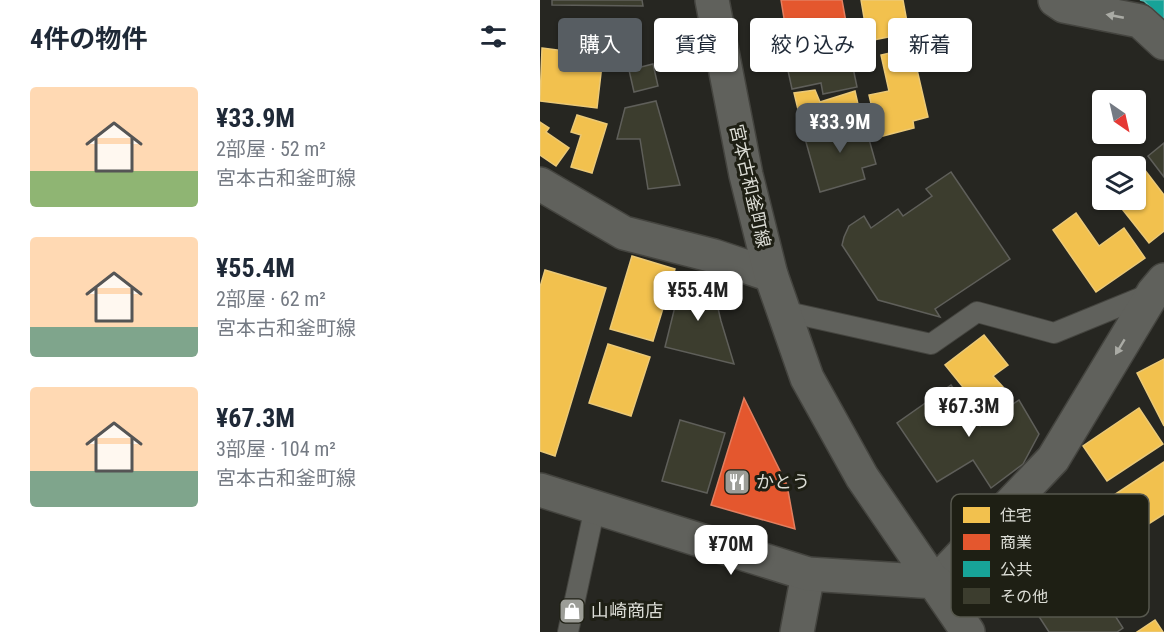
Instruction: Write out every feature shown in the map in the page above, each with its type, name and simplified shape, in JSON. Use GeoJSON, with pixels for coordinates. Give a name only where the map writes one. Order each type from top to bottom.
{"type":"FeatureCollection","features":[{"type":"Feature","properties":{"kind":"street","name":"宮本古和釜町線"},"geometry":{"type":"LineString","coordinates":[[712,0],[746,175],[771,274],[807,378],[862,477],[951,605]]}},
{"type":"Feature","properties":{"kind":"street"},"geometry":{"type":"LineString","coordinates":[[1055,0],[1064,6],[1140,21],[1164,43]]}},
{"type":"Feature","properties":{"kind":"street"},"geometry":{"type":"LineString","coordinates":[[540,184],[624,233],[714,256],[771,274]]}},
{"type":"Feature","properties":{"kind":"street"},"geometry":{"type":"LineString","coordinates":[[1020,494],[1053,459],[1158,287]]}},
{"type":"Feature","properties":{"kind":"street"},"geometry":{"type":"LineString","coordinates":[[540,490],[808,573],[936,582],[951,566]]}},
{"type":"Feature","properties":{"kind":"street"},"geometry":{"type":"LineString","coordinates":[[797,632],[808,573]]}},
{"type":"Feature","properties":{"kind":"street","name":"宮本古和釜町線"},"geometry":{"type":"LineString","coordinates":[[958,617],[968,632]]}},
{"type":"Feature","properties":{"kind":"lane"},"geometry":{"type":"LineString","coordinates":[[783,310],[931,344],[977,312],[1054,333],[1158,287]]}},
{"type":"Feature","properties":{"kind":"lane"},"geometry":{"type":"LineString","coordinates":[[568,632],[595,507]]}},
{"type":"Feature","properties":{"kind":"building: 住宅"},"geometry":{"type":"Polygon","coordinates":[[[861,0],[903,0],[906,18],[888,18],[888,37],[876,39],[876,18],[864,18],[861,0]]]}},
{"type":"Feature","properties":{"kind":"building: 住宅"},"geometry":{"type":"Polygon","coordinates":[[[542,48],[558,50],[558,72],[601,72],[597,108],[540,101],[542,48]]]}},
{"type":"Feature","properties":{"kind":"building: 住宅"},"geometry":{"type":"Polygon","coordinates":[[[888,53],[888,72],[918,72],[928,117],[913,121],[914,128],[879,137],[869,95],[889,91],[881,55],[888,53]]]}},
{"type":"Feature","properties":{"kind":"building: 住宅"},"geometry":{"type":"Polygon","coordinates":[[[815,90],[820,102],[855,91],[860,113],[803,130],[794,93],[815,90]]]}},
{"type":"Feature","properties":{"kind":"building: 住宅"},"geometry":{"type":"Polygon","coordinates":[[[577,115],[607,124],[592,173],[571,167],[581,135],[571,132],[577,115]]]}},
{"type":"Feature","properties":{"kind":"building: 住宅"},"geometry":{"type":"Polygon","coordinates":[[[540,122],[549,128],[546,132],[569,148],[556,166],[540,155],[540,122]]]}},
{"type":"Feature","properties":{"kind":"building: 住宅"},"geometry":{"type":"Polygon","coordinates":[[[1146,172],[1164,195],[1164,231],[1149,243],[1123,210],[1146,210],[1146,172]]]}},
{"type":"Feature","properties":{"kind":"building: 住宅"},"geometry":{"type":"Polygon","coordinates":[[[1076,213],[1099,246],[1124,228],[1145,258],[1096,292],[1053,230],[1076,213]]]}},
{"type":"Feature","properties":{"kind":"building: 住宅"},"geometry":{"type":"Polygon","coordinates":[[[632,256],[675,269],[653,341],[610,329],[632,256]]]}},
{"type":"Feature","properties":{"kind":"building: 住宅"},"geometry":{"type":"Polygon","coordinates":[[[545,270],[606,288],[555,456],[540,451],[540,287],[545,270]]]}},
{"type":"Feature","properties":{"kind":"building: 住宅"},"geometry":{"type":"Polygon","coordinates":[[[984,335],[1008,365],[993,376],[1003,387],[979,407],[945,365],[984,335]]]}},
{"type":"Feature","properties":{"kind":"building: 住宅"},"geometry":{"type":"Polygon","coordinates":[[[608,344],[650,357],[631,416],[589,403],[608,344]]]}},
{"type":"Feature","properties":{"kind":"building: 住宅"},"geometry":{"type":"Polygon","coordinates":[[[1164,359],[1164,426],[1137,373],[1164,359]]]}},
{"type":"Feature","properties":{"kind":"building: 住宅"},"geometry":{"type":"Polygon","coordinates":[[[1139,408],[1163,444],[1107,481],[1083,446],[1139,408]]]}},
{"type":"Feature","properties":{"kind":"building: 住宅"},"geometry":{"type":"Polygon","coordinates":[[[1164,462],[1164,514],[1149,524],[1149,494],[1116,494],[1164,462]]]}},
{"type":"Feature","properties":{"kind":"building: 住宅"},"geometry":{"type":"Polygon","coordinates":[[[1155,620],[1163,632],[1137,632],[1155,620]]]}},
{"type":"Feature","properties":{"kind":"building: 商業"},"geometry":{"type":"Polygon","coordinates":[[[781,0],[842,0],[845,18],[784,18],[781,0]]]}},
{"type":"Feature","properties":{"kind":"building: 商業"},"geometry":{"type":"Polygon","coordinates":[[[744,398],[787,485],[795,529],[711,505],[744,398]]]}},
{"type":"Feature","properties":{"kind":"building: 公共"},"geometry":{"type":"Polygon","coordinates":[[[1140,0],[1164,0],[1164,20],[1144,1],[1140,0]]]}},
{"type":"Feature","properties":{"kind":"building: その他"},"geometry":{"type":"Polygon","coordinates":[[[552,0],[642,0],[643,6],[552,5],[552,0]]]}},
{"type":"Feature","properties":{"kind":"building: その他"},"geometry":{"type":"Polygon","coordinates":[[[653,64],[658,86],[634,92],[629,72],[642,72],[642,67],[653,64]]]}},
{"type":"Feature","properties":{"kind":"building: その他"},"geometry":{"type":"Polygon","coordinates":[[[788,72],[854,72],[857,87],[823,94],[821,83],[792,89],[788,72]]]}},
{"type":"Feature","properties":{"kind":"building: その他"},"geometry":{"type":"Polygon","coordinates":[[[656,101],[680,185],[648,189],[640,139],[617,139],[625,108],[656,101]]]}},
{"type":"Feature","properties":{"kind":"building: その他"},"geometry":{"type":"Polygon","coordinates":[[[863,118],[876,164],[862,168],[865,179],[820,192],[804,135],[863,118]]]}},
{"type":"Feature","properties":{"kind":"building: その他"},"geometry":{"type":"Polygon","coordinates":[[[1164,143],[1164,177],[1148,156],[1164,143]]]}},
{"type":"Feature","properties":{"kind":"building: その他"},"geometry":{"type":"Polygon","coordinates":[[[951,172],[1010,259],[935,309],[940,317],[878,300],[842,245],[849,226],[864,216],[871,228],[898,209],[903,216],[932,196],[926,189],[951,172]]]}},
{"type":"Feature","properties":{"kind":"building: その他"},"geometry":{"type":"Polygon","coordinates":[[[683,274],[711,279],[734,364],[665,347],[683,274]]]}},
{"type":"Feature","properties":{"kind":"building: その他"},"geometry":{"type":"Polygon","coordinates":[[[951,385],[980,426],[1019,400],[1039,434],[1023,464],[991,488],[973,460],[937,482],[897,423],[951,385]]]}},
{"type":"Feature","properties":{"kind":"building: その他"},"geometry":{"type":"Polygon","coordinates":[[[680,420],[725,433],[707,493],[662,481],[680,420]]]}},
{"type":"Feature","properties":{"kind":"building: その他"},"geometry":{"type":"Polygon","coordinates":[[[1039,617],[1116,617],[1123,628],[1117,632],[1049,632],[1039,617]]]}},
{"type":"Feature","properties":{"kind":"place","name":"かとう"},"geometry":{"type":"Point","coordinates":[737,482]}},
{"type":"Feature","properties":{"kind":"place","name":"山崎商店"},"geometry":{"type":"Point","coordinates":[572,611]}}]}
